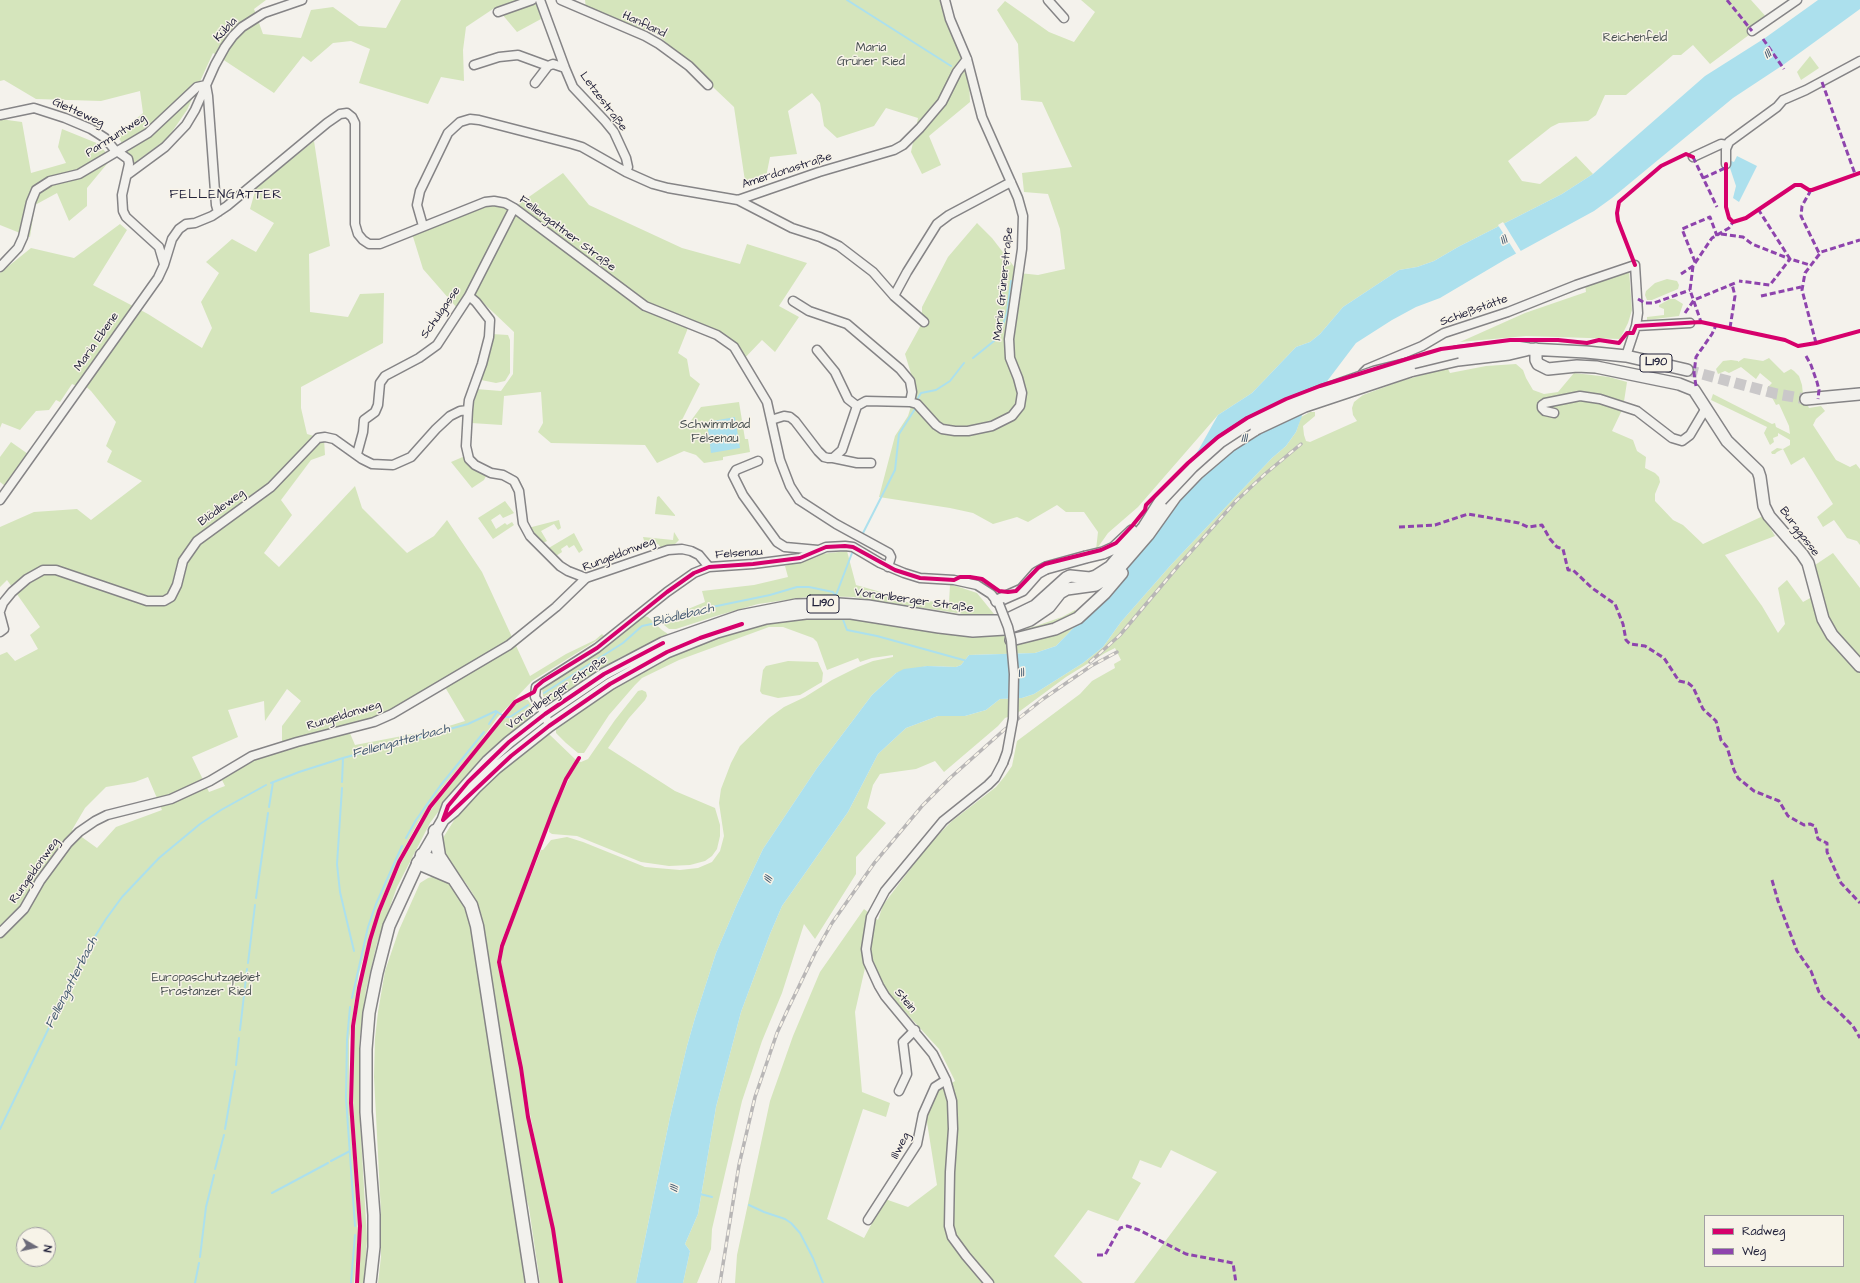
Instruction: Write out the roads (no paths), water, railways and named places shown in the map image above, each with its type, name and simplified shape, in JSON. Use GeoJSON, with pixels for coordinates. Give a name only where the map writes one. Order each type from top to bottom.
{"type":"FeatureCollection","features":[{"type":"Feature","properties":{"kind":"highway"},"geometry":{"type":"LineString","coordinates":[[436,830],[439,856],[471,905],[477,926],[532,1283]]}},
{"type":"Feature","properties":{"kind":"highway"},"geometry":{"type":"LineString","coordinates":[[420,859],[446,867]]}},
{"type":"Feature","properties":{"kind":"highway"},"geometry":{"type":"LineString","coordinates":[[420,859],[454,879]]}},
{"type":"Feature","properties":{"kind":"main road","name":"Vorarlberger Straße"},"geometry":{"type":"LineString","coordinates":[[443,820],[454,811],[474,788],[496,768],[549,726],[610,684],[667,652],[700,638],[748,623],[797,613],[838,612],[958,630],[1005,630],[1038,616],[1052,604],[1060,593],[1076,582],[1096,576],[1110,567],[1161,500],[1192,467],[1220,442],[1249,423],[1321,391],[1389,369],[1509,346],[1626,356],[1687,370]]}},
{"type":"Feature","properties":{"kind":"main road","name":"Burggasse"},"geometry":{"type":"LineString","coordinates":[[1532,349],[1536,360],[1543,368],[1556,369],[1577,366],[1596,367],[1679,384],[1694,390],[1727,440],[1758,471],[1764,506],[1769,516],[1799,549],[1808,563],[1823,619],[1832,635],[1860,666]]}},
{"type":"Feature","properties":{"kind":"main road","name":"Vorarlberger Straße"},"geometry":{"type":"LineString","coordinates":[[1076,582],[1096,585],[1116,572],[1175,497],[1198,473],[1231,445],[1256,429],[1300,408],[1410,370],[1457,356]]}},
{"type":"Feature","properties":{"kind":"main road"},"geometry":{"type":"LineString","coordinates":[[1806,400],[1860,394]]}},
{"type":"Feature","properties":{"kind":"main road"},"geometry":{"type":"LineString","coordinates":[[998,602],[1016,594],[1037,573],[1046,568],[1103,553],[1119,544],[1142,525]]}},
{"type":"Feature","properties":{"kind":"main road"},"geometry":{"type":"LineString","coordinates":[[1011,640],[1055,629],[1078,618],[1106,593],[1127,566],[1130,556]]}},
{"type":"Feature","properties":{"kind":"main road"},"geometry":{"type":"LineString","coordinates":[[1060,593],[1061,581],[1065,562],[1073,574],[1076,582],[1061,581]]}},
{"type":"Feature","properties":{"kind":"main road","name":"Vorarlberger Straße"},"geometry":{"type":"LineString","coordinates":[[370,1283],[374,1247],[374,1215],[365,1081],[369,1013],[377,973],[390,926],[420,859],[443,820],[448,806],[488,761],[509,742],[545,714],[604,674],[663,643],[715,623],[754,612],[806,604],[852,604],[958,622],[1004,621],[1035,606],[1061,581]]}},
{"type":"Feature","properties":{"kind":"street","name":"Kübla"},"geometry":{"type":"LineString","coordinates":[[127,175],[165,147],[176,136],[195,110],[224,47],[242,27],[264,13],[302,0]]}},
{"type":"Feature","properties":{"kind":"street"},"geometry":{"type":"LineString","coordinates":[[498,12],[532,0]]}},
{"type":"Feature","properties":{"kind":"street","name":"Letzestraße"},"geometry":{"type":"LineString","coordinates":[[540,0],[573,87],[614,132],[626,158],[628,167],[626,172]]}},
{"type":"Feature","properties":{"kind":"street","name":"Hanfland"},"geometry":{"type":"LineString","coordinates":[[561,0],[645,36],[659,44],[689,66],[708,85]]}},
{"type":"Feature","properties":{"kind":"street","name":"Maria Grünerstraße"},"geometry":{"type":"LineString","coordinates":[[910,402],[917,404],[936,425],[942,428],[955,431],[968,431],[992,426],[1012,416],[1020,406],[1022,393],[1010,358],[1009,339],[1021,261],[1023,216],[1011,182],[982,117],[967,60],[950,19],[945,0]]}},
{"type":"Feature","properties":{"kind":"street"},"geometry":{"type":"LineString","coordinates":[[1048,0],[1064,18]]}},
{"type":"Feature","properties":{"kind":"street"},"geometry":{"type":"LineString","coordinates":[[1752,31],[1797,0]]}},
{"type":"Feature","properties":{"kind":"street","name":"Letzestraße"},"geometry":{"type":"LineString","coordinates":[[474,65],[499,56],[518,55],[548,66],[553,64],[565,68]]}},
{"type":"Feature","properties":{"kind":"street","name":"Amerdonastraße"},"geometry":{"type":"LineString","coordinates":[[423,226],[417,205],[420,191],[448,133],[460,122],[470,119],[479,120],[572,144],[582,147],[626,172],[668,188],[738,200],[819,172],[894,150],[903,145],[942,102],[957,72],[967,60]]}},
{"type":"Feature","properties":{"kind":"street"},"geometry":{"type":"LineString","coordinates":[[1726,164],[1727,145],[1778,107],[1788,97],[1822,82],[1860,61]]}},
{"type":"Feature","properties":{"kind":"street"},"geometry":{"type":"LineString","coordinates":[[535,83],[548,66]]}},
{"type":"Feature","properties":{"kind":"street","name":"Parmuntweg"},"geometry":{"type":"LineString","coordinates":[[0,266],[18,248],[23,237],[30,202],[36,190],[50,182],[79,174],[148,133],[197,87],[206,85]]}},
{"type":"Feature","properties":{"kind":"street"},"geometry":{"type":"LineString","coordinates":[[206,85],[216,205],[218,212]]}},
{"type":"Feature","properties":{"kind":"street","name":"Gletteweg"},"geometry":{"type":"LineString","coordinates":[[0,115],[34,108],[55,114],[98,133],[128,159],[129,164],[127,175]]}},
{"type":"Feature","properties":{"kind":"street","name":"Fellengattner Straße"},"geometry":{"type":"LineString","coordinates":[[218,212],[252,186],[327,122],[340,114],[347,113],[352,117],[355,123],[356,224],[358,234],[362,240],[369,244],[380,244],[485,202],[494,201],[505,203],[514,208],[645,306],[717,335],[734,347],[767,402],[780,460],[790,486],[799,500],[836,524],[889,554],[891,557],[888,567]]}},
{"type":"Feature","properties":{"kind":"street"},"geometry":{"type":"LineString","coordinates":[[1693,157],[1721,144],[1727,145]]}},
{"type":"Feature","properties":{"kind":"street"},"geometry":{"type":"LineString","coordinates":[[127,175],[122,195],[123,211],[126,217],[159,247],[164,265]]}},
{"type":"Feature","properties":{"kind":"street"},"geometry":{"type":"LineString","coordinates":[[894,296],[937,224],[949,215],[1011,182]]}},
{"type":"Feature","properties":{"kind":"street"},"geometry":{"type":"LineString","coordinates":[[738,200],[792,228],[820,237],[839,246],[873,272],[894,296],[924,322]]}},
{"type":"Feature","properties":{"kind":"street","name":"Schulgasse"},"geometry":{"type":"LineString","coordinates":[[356,454],[363,432],[364,420],[375,412],[378,405],[380,384],[385,376],[419,358],[437,345],[469,296],[514,208]]}},
{"type":"Feature","properties":{"kind":"street","name":"Maria Ebene"},"geometry":{"type":"LineString","coordinates":[[0,500],[158,278],[164,265],[172,239],[179,229],[186,224],[195,223],[218,212]]}},
{"type":"Feature","properties":{"kind":"street","name":"Schießstätte"},"geometry":{"type":"LineString","coordinates":[[1339,402],[1340,392],[1367,369],[1406,354],[1444,333],[1508,312],[1563,289],[1636,265],[1638,313],[1636,326]]}},
{"type":"Feature","properties":{"kind":"street"},"geometry":{"type":"LineString","coordinates":[[469,296],[476,302],[490,320],[489,337],[482,364],[469,400],[466,446],[470,459],[475,465],[491,473],[503,475],[514,481],[519,491],[523,523],[530,536],[560,566],[586,578]]}},
{"type":"Feature","properties":{"kind":"street"},"geometry":{"type":"LineString","coordinates":[[793,301],[809,311],[847,324],[900,368],[910,380],[912,392],[910,402],[866,401],[858,406],[842,450],[833,458]]}},
{"type":"Feature","properties":{"kind":"street"},"geometry":{"type":"LineString","coordinates":[[1626,356],[1636,326],[1690,323]]}},
{"type":"Feature","properties":{"kind":"street"},"geometry":{"type":"LineString","coordinates":[[817,350],[835,372],[848,399],[858,406]]}},
{"type":"Feature","properties":{"kind":"street"},"geometry":{"type":"LineString","coordinates":[[1554,413],[1545,411],[1542,408],[1542,405],[1545,403],[1580,396],[1600,399],[1637,411],[1665,434],[1682,441],[1690,435],[1706,408]]}},
{"type":"Feature","properties":{"kind":"street","name":"Blödleweg"},"geometry":{"type":"LineString","coordinates":[[0,611],[3,603],[12,592],[27,579],[43,570],[56,570],[147,601],[164,601],[171,597],[177,585],[183,561],[197,541],[271,487],[318,438],[334,438],[372,464],[382,466],[401,462],[410,457],[436,428],[450,416],[460,411],[468,410]]}},
{"type":"Feature","properties":{"kind":"street"},"geometry":{"type":"LineString","coordinates":[[771,420],[784,416],[790,417],[824,457],[857,464],[871,463]]}},
{"type":"Feature","properties":{"kind":"street","name":"Felsenau"},"geometry":{"type":"LineString","coordinates":[[758,461],[736,470],[733,475],[743,495],[776,542],[785,547],[819,550]]}},
{"type":"Feature","properties":{"kind":"street","name":"Felsenau"},"geometry":{"type":"LineString","coordinates":[[549,726],[545,714],[535,697],[536,686],[597,648],[667,592],[694,573],[708,566],[764,563],[800,558],[826,548],[845,546],[853,547],[888,567],[920,578],[954,580],[977,585],[991,594],[998,602],[1008,627],[1011,640],[1014,674],[1013,719],[1007,752],[1003,763]]}},
{"type":"Feature","properties":{"kind":"street","name":"Rungeldonweg"},"geometry":{"type":"LineString","coordinates":[[0,933],[24,909],[40,881],[68,843],[79,832],[95,821],[107,815],[172,799],[210,781],[252,756],[297,742],[374,722],[392,714],[509,645],[556,607],[586,578],[668,550],[682,549],[691,551],[700,555],[708,566]]}},
{"type":"Feature","properties":{"kind":"street"},"geometry":{"type":"LineString","coordinates":[[0,614],[2,630]]}},
{"type":"Feature","properties":{"kind":"street","name":"Stein"},"geometry":{"type":"LineString","coordinates":[[989,1283],[961,1250],[952,1237],[949,1226],[950,1172],[953,1129],[952,1101],[946,1080],[934,1054],[885,996],[873,976],[868,962],[866,949],[871,917],[885,891],[925,842],[955,810],[995,778],[1003,763]]}},
{"type":"Feature","properties":{"kind":"street"},"geometry":{"type":"LineString","coordinates":[[899,1091],[907,1074],[903,1042],[915,1030]]}},
{"type":"Feature","properties":{"kind":"street","name":"Illweg"},"geometry":{"type":"LineString","coordinates":[[868,1220],[917,1144],[923,1114],[935,1087],[946,1080]]}},
{"type":"Feature","properties":{"kind":"water","name":"Ill"},"geometry":{"type":"Polygon","coordinates":[[[1818,0],[1860,0],[1860,9],[1783,65],[1733,98],[1612,198],[1594,211],[1506,259],[1440,298],[1416,307],[1392,320],[1356,343],[1303,413],[1296,432],[1286,446],[1272,458],[1170,566],[1121,622],[1103,647],[1083,663],[1034,694],[1022,698],[1000,699],[986,710],[965,716],[938,716],[906,728],[878,754],[848,812],[782,906],[741,1012],[716,1107],[698,1214],[685,1244],[690,1251],[683,1283],[636,1283],[670,1117],[687,1046],[716,953],[763,849],[817,768],[872,695],[896,673],[904,669],[927,666],[956,667],[961,665],[969,655],[1035,653],[1056,646],[1081,620],[1199,449],[1218,415],[1252,393],[1296,347],[1310,342],[1320,334],[1343,307],[1399,270],[1417,267],[1434,261],[1458,247],[1562,194],[1593,174],[1705,76],[1765,38],[1818,0]]]}},
{"type":"Feature","properties":{"kind":"water"},"geometry":{"type":"Polygon","coordinates":[[[1737,156],[1757,166],[1739,202],[1733,198],[1736,186],[1729,165],[1731,161],[1734,162],[1737,156]]]}},
{"type":"Feature","properties":{"kind":"water","name":"Schwimmbad Felsenau"},"geometry":{"type":"Polygon","coordinates":[[[735,417],[740,448],[711,453],[707,422],[735,417]]]}},
{"type":"Feature","properties":{"kind":"waterway"},"geometry":{"type":"LineString","coordinates":[[847,0],[951,66]]}},
{"type":"Feature","properties":{"kind":"waterway"},"geometry":{"type":"LineString","coordinates":[[973,358],[994,341],[1000,333],[1007,313],[1011,281]]}},
{"type":"Feature","properties":{"kind":"waterway"},"geometry":{"type":"LineString","coordinates":[[918,398],[921,393],[936,390],[950,381],[964,363]]}},
{"type":"Feature","properties":{"kind":"waterway"},"geometry":{"type":"LineString","coordinates":[[863,533],[895,470],[899,434],[915,409]]}},
{"type":"Feature","properties":{"kind":"waterway"},"geometry":{"type":"LineString","coordinates":[[836,595],[852,553]]}},
{"type":"Feature","properties":{"kind":"waterway","name":"Blödlebach"},"geometry":{"type":"LineString","coordinates":[[544,693],[623,643],[642,626],[675,619],[712,607],[770,595],[797,587],[809,587],[833,592],[836,597]]}},
{"type":"Feature","properties":{"kind":"waterway","name":"Blödlebach"},"geometry":{"type":"LineString","coordinates":[[842,617],[847,630],[877,636],[967,661]]}},
{"type":"Feature","properties":{"kind":"waterway","name":"Fellengatterbach"},"geometry":{"type":"LineString","coordinates":[[271,783],[299,772],[343,758],[468,724],[496,711],[505,717],[510,717],[528,705]]}},
{"type":"Feature","properties":{"kind":"waterway"},"geometry":{"type":"LineString","coordinates":[[489,724],[497,712]]}},
{"type":"Feature","properties":{"kind":"waterway"},"geometry":{"type":"LineString","coordinates":[[406,838],[416,820],[440,786],[484,732]]}},
{"type":"Feature","properties":{"kind":"waterway"},"geometry":{"type":"LineString","coordinates":[[342,782],[343,758]]}},
{"type":"Feature","properties":{"kind":"waterway"},"geometry":{"type":"LineString","coordinates":[[269,807],[273,782]]}},
{"type":"Feature","properties":{"kind":"waterway","name":"Fellengatterbach"},"geometry":{"type":"LineString","coordinates":[[0,1129],[86,951],[122,897],[159,858],[200,824],[221,810],[266,785]]}},
{"type":"Feature","properties":{"kind":"waterway"},"geometry":{"type":"LineString","coordinates":[[342,788],[337,864],[340,892],[354,951]]}},
{"type":"Feature","properties":{"kind":"waterway"},"geometry":{"type":"LineString","coordinates":[[256,898],[268,813]]}},
{"type":"Feature","properties":{"kind":"waterway"},"geometry":{"type":"LineString","coordinates":[[352,998],[368,927],[376,904],[402,846]]}},
{"type":"Feature","properties":{"kind":"waterway"},"geometry":{"type":"LineString","coordinates":[[248,963],[255,905]]}},
{"type":"Feature","properties":{"kind":"waterway"},"geometry":{"type":"LineString","coordinates":[[240,1030],[247,969]]}},
{"type":"Feature","properties":{"kind":"waterway"},"geometry":{"type":"LineString","coordinates":[[350,1007],[347,1040],[346,1098],[355,1226]]}},
{"type":"Feature","properties":{"kind":"waterway"},"geometry":{"type":"LineString","coordinates":[[236,1065],[239,1038]]}},
{"type":"Feature","properties":{"kind":"waterway"},"geometry":{"type":"LineString","coordinates":[[225,1129],[235,1071]]}},
{"type":"Feature","properties":{"kind":"waterway"},"geometry":{"type":"LineString","coordinates":[[215,1169],[224,1135]]}},
{"type":"Feature","properties":{"kind":"waterway"},"geometry":{"type":"LineString","coordinates":[[331,1161],[350,1151]]}},
{"type":"Feature","properties":{"kind":"waterway"},"geometry":{"type":"LineString","coordinates":[[272,1193],[328,1163]]}},
{"type":"Feature","properties":{"kind":"waterway"},"geometry":{"type":"LineString","coordinates":[[200,1257],[206,1207],[214,1175]]}},
{"type":"Feature","properties":{"kind":"waterway"},"geometry":{"type":"LineString","coordinates":[[700,1194],[712,1197]]}},
{"type":"Feature","properties":{"kind":"waterway"},"geometry":{"type":"LineString","coordinates":[[749,1205],[785,1219],[791,1223],[800,1233],[813,1258],[823,1283]]}},
{"type":"Feature","properties":{"kind":"waterway"},"geometry":{"type":"LineString","coordinates":[[351,1283],[355,1235]]}},
{"type":"Feature","properties":{"kind":"waterway"},"geometry":{"type":"LineString","coordinates":[[195,1283],[199,1263]]}},
{"type":"Feature","properties":{"kind":"tunnel"},"geometry":{"type":"LineString","coordinates":[[1687,370],[1777,394],[1806,399]]}},
{"type":"Feature","properties":{"kind":"railway"},"geometry":{"type":"LineString","coordinates":[[1090,662],[1120,635],[1179,565],[1236,501],[1301,444]]}},
{"type":"Feature","properties":{"kind":"railway"},"geometry":{"type":"LineString","coordinates":[[720,1283],[739,1165],[755,1097],[777,1033],[815,953],[832,923],[875,862],[922,806],[950,778],[1004,730],[1043,699],[1091,666],[1117,652]]}},
{"type":"Feature","properties":{"kind":"district","name":"FELLENGATTER"},"geometry":{"type":"Point","coordinates":[226,195]}},
{"type":"Feature","properties":{"kind":"park label","name":"Reichenfeld"},"geometry":{"type":"Point","coordinates":[1635,38]}},
{"type":"Feature","properties":{"kind":"park label","name":"Maria Grüner Ried"},"geometry":{"type":"Point","coordinates":[871,55]}},
{"type":"Feature","properties":{"kind":"park label","name":"Europaschutzgebiet Frastanzer Ried"},"geometry":{"type":"Point","coordinates":[206,985]}}]}
